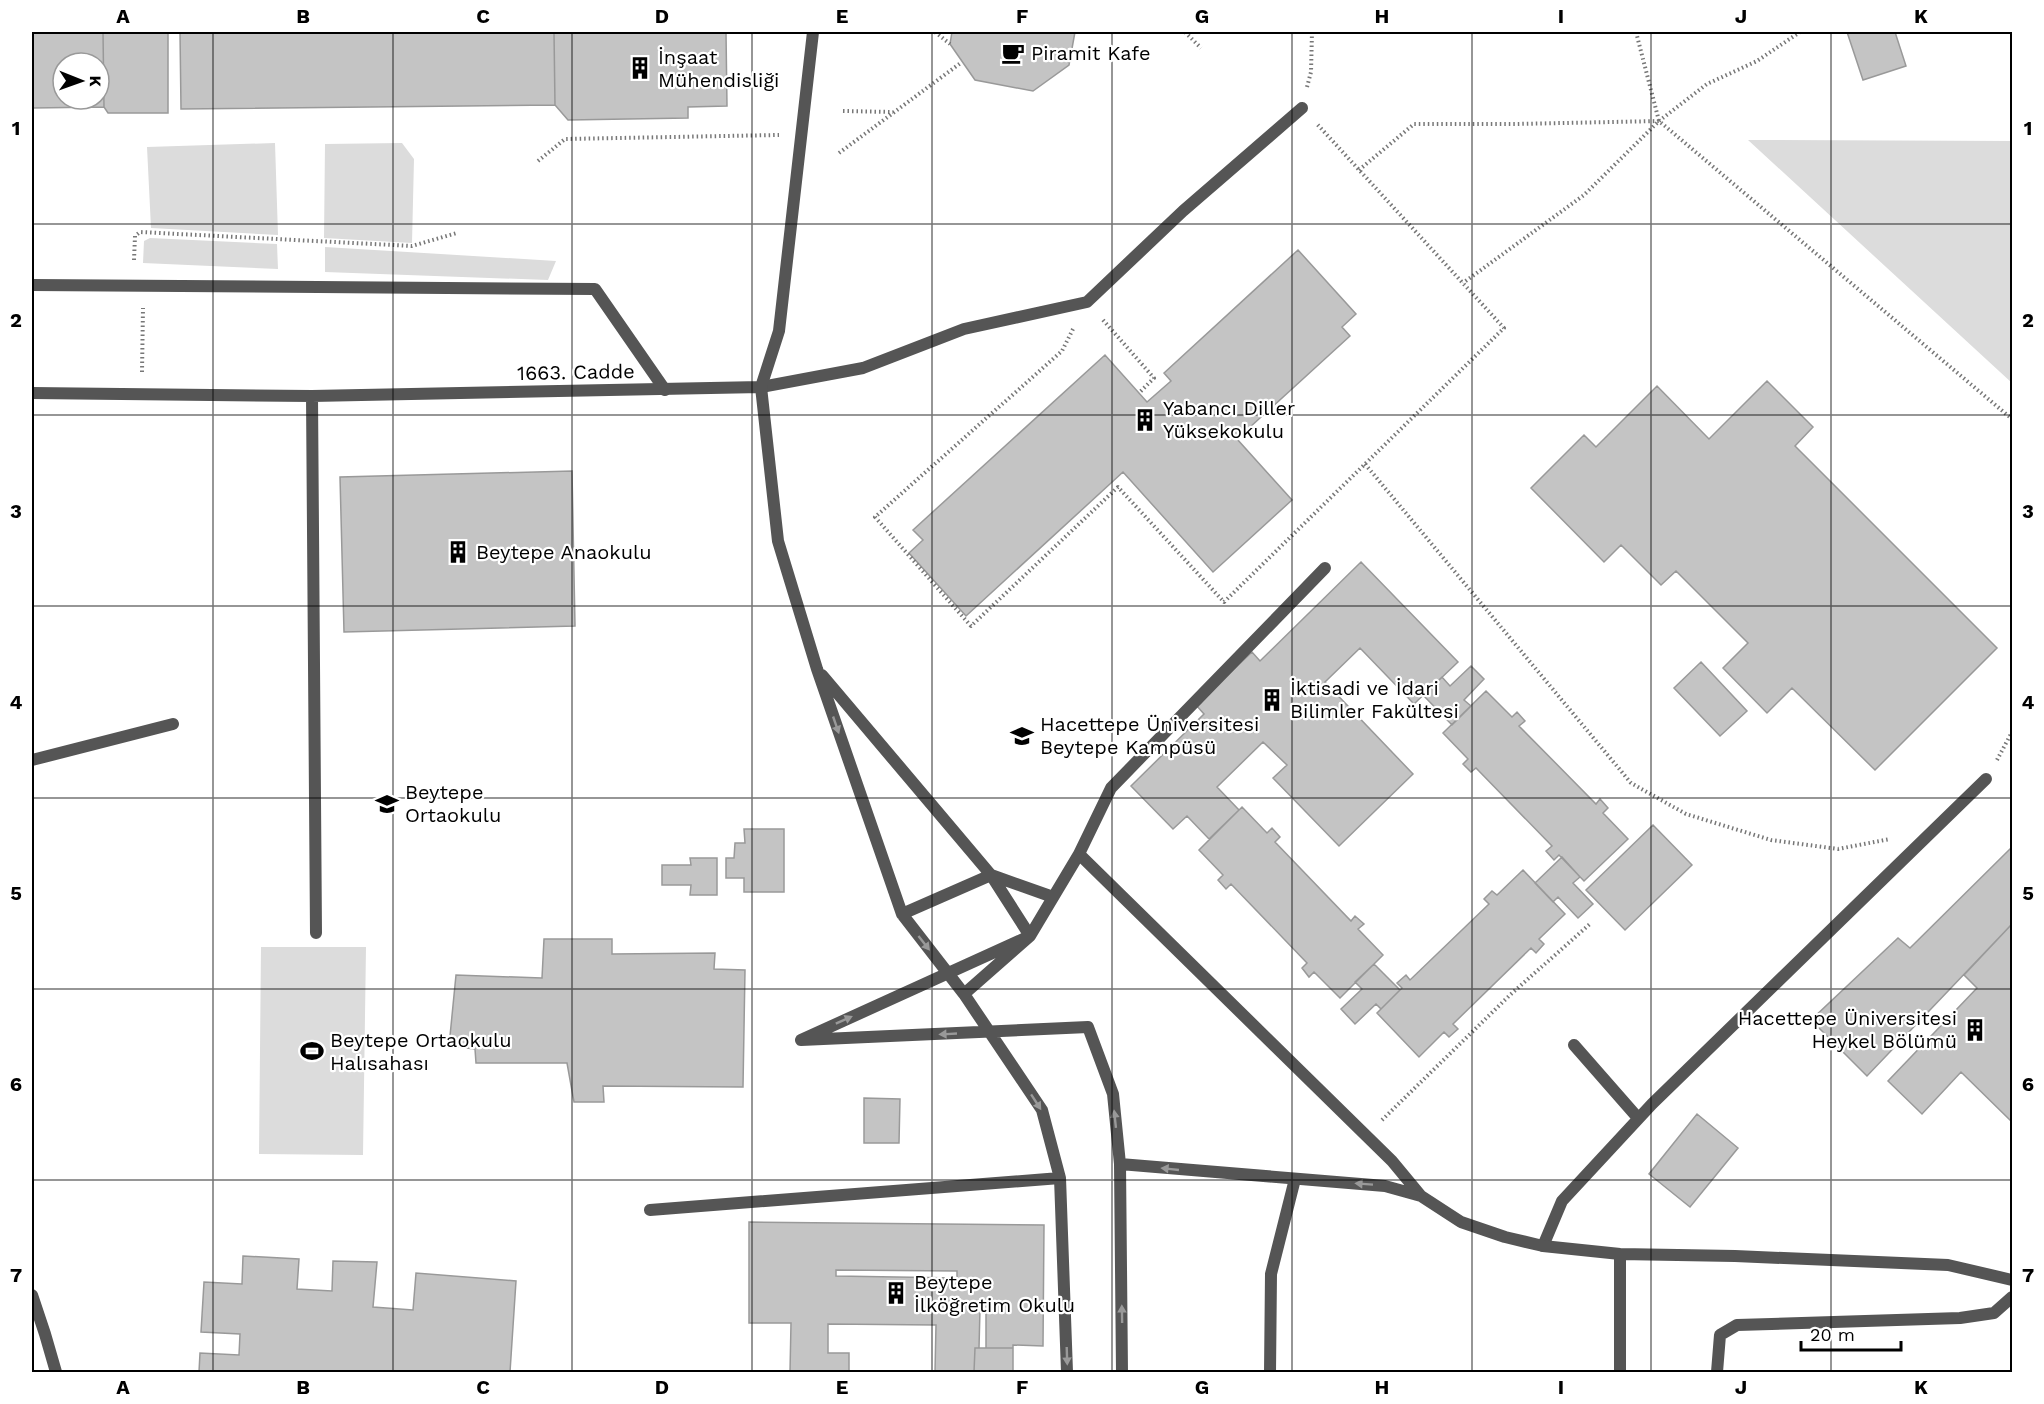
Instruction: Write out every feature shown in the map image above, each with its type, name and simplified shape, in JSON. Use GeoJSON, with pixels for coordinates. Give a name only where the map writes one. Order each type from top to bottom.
{"type":"FeatureCollection","features":[{"type":"Feature","properties":{"kind":"street"},"geometry":{"type":"LineString","coordinates":[[813,32],[779,331],[761,387],[778,541],[817,669],[902,914],[964,994],[1042,1110],[1060,1178],[1067,1372]]}},
{"type":"Feature","properties":{"kind":"street"},"geometry":{"type":"LineString","coordinates":[[1087,302],[1183,211],[1302,108]]}},
{"type":"Feature","properties":{"kind":"street"},"geometry":{"type":"LineString","coordinates":[[32,285],[595,289],[665,390]]}},
{"type":"Feature","properties":{"kind":"street","name":"1663. Cadde"},"geometry":{"type":"LineString","coordinates":[[32,393],[312,396],[761,387],[863,368],[964,329],[1087,302]]}},
{"type":"Feature","properties":{"kind":"street"},"geometry":{"type":"LineString","coordinates":[[312,396],[316,933]]}},
{"type":"Feature","properties":{"kind":"street"},"geometry":{"type":"LineString","coordinates":[[964,994],[1030,936],[1079,854],[1112,788],[1325,568]]}},
{"type":"Feature","properties":{"kind":"street"},"geometry":{"type":"LineString","coordinates":[[817,669],[991,875],[1030,936]]}},
{"type":"Feature","properties":{"kind":"street"},"geometry":{"type":"LineString","coordinates":[[32,760],[174,724]]}},
{"type":"Feature","properties":{"kind":"street"},"geometry":{"type":"LineString","coordinates":[[1544,1246],[1562,1201],[1638,1118],[1986,779]]}},
{"type":"Feature","properties":{"kind":"street"},"geometry":{"type":"LineString","coordinates":[[1079,854],[1392,1161],[1421,1196]]}},
{"type":"Feature","properties":{"kind":"street"},"geometry":{"type":"LineString","coordinates":[[902,914],[991,875],[1053,897]]}},
{"type":"Feature","properties":{"kind":"street"},"geometry":{"type":"LineString","coordinates":[[1030,936],[801,1040],[1088,1027],[1113,1094],[1120,1164],[1122,1372]]}},
{"type":"Feature","properties":{"kind":"street"},"geometry":{"type":"LineString","coordinates":[[1574,1045],[1638,1118]]}},
{"type":"Feature","properties":{"kind":"street"},"geometry":{"type":"LineString","coordinates":[[1120,1164],[1386,1186],[1421,1196],[1461,1222],[1505,1237],[1544,1246],[1620,1254],[1948,1264],[2013,1280]]}},
{"type":"Feature","properties":{"kind":"street"},"geometry":{"type":"LineString","coordinates":[[650,1210],[1060,1178]]}},
{"type":"Feature","properties":{"kind":"street"},"geometry":{"type":"LineString","coordinates":[[1270,1372],[1271,1274],[1294,1179]]}},
{"type":"Feature","properties":{"kind":"street"},"geometry":{"type":"LineString","coordinates":[[1620,1254],[1620,1372]]}},
{"type":"Feature","properties":{"kind":"street"},"geometry":{"type":"LineString","coordinates":[[32,1295],[56,1372]]}},
{"type":"Feature","properties":{"kind":"street"},"geometry":{"type":"LineString","coordinates":[[1717,1372],[1719,1335],[1737,1325],[1960,1318],[1994,1313],[2013,1296]]}},
{"type":"Feature","properties":{"kind":"path"},"geometry":{"type":"LineString","coordinates":[[935,32],[950,44]]}},
{"type":"Feature","properties":{"kind":"path"},"geometry":{"type":"LineString","coordinates":[[1185,32],[1201,48]]}},
{"type":"Feature","properties":{"kind":"path"},"geometry":{"type":"LineString","coordinates":[[1311,72],[1312,32]]}},
{"type":"Feature","properties":{"kind":"path"},"geometry":{"type":"LineString","coordinates":[[1636,32],[1659,121],[2013,419]]}},
{"type":"Feature","properties":{"kind":"path"},"geometry":{"type":"LineString","coordinates":[[1463,283],[1584,195],[1659,121],[1707,84],[1757,61],[1800,32]]}},
{"type":"Feature","properties":{"kind":"path"},"geometry":{"type":"LineString","coordinates":[[839,153],[962,62]]}},
{"type":"Feature","properties":{"kind":"path"},"geometry":{"type":"LineString","coordinates":[[1087,302],[1062,351],[874,517],[971,626],[1118,487],[1224,602],[1504,328],[1302,108]]}},
{"type":"Feature","properties":{"kind":"path"},"geometry":{"type":"LineString","coordinates":[[843,111],[895,111]]}},
{"type":"Feature","properties":{"kind":"path"},"geometry":{"type":"LineString","coordinates":[[1359,170],[1414,124],[1659,121]]}},
{"type":"Feature","properties":{"kind":"path"},"geometry":{"type":"LineString","coordinates":[[538,161],[565,139],[801,134]]}},
{"type":"Feature","properties":{"kind":"path"},"geometry":{"type":"LineString","coordinates":[[134,260],[135,236],[141,232],[412,246],[457,233]]}},
{"type":"Feature","properties":{"kind":"path"},"geometry":{"type":"LineString","coordinates":[[142,394],[143,307]]}},
{"type":"Feature","properties":{"kind":"path"},"geometry":{"type":"LineString","coordinates":[[1118,336],[1154,378],[1139,393]]}},
{"type":"Feature","properties":{"kind":"path"},"geometry":{"type":"LineString","coordinates":[[1365,464],[1631,783],[1686,814],[1772,840],[1838,849],[1932,831]]}},
{"type":"Feature","properties":{"kind":"path"},"geometry":{"type":"LineString","coordinates":[[1986,779],[2013,732]]}},
{"type":"Feature","properties":{"kind":"path"},"geometry":{"type":"LineString","coordinates":[[1366,1136],[1510,995],[1591,923]]}},
{"type":"Feature","properties":{"kind":"shaded area"},"geometry":{"type":"Polygon","coordinates":[[[1748,140],[2012,141],[2012,383],[1748,140]]]}},
{"type":"Feature","properties":{"kind":"shaded area"},"geometry":{"type":"Polygon","coordinates":[[[275,143],[278,235],[151,228],[147,147],[275,143]]]}},
{"type":"Feature","properties":{"kind":"shaded area"},"geometry":{"type":"Polygon","coordinates":[[[402,143],[414,159],[412,243],[324,238],[325,144],[402,143]]]}},
{"type":"Feature","properties":{"kind":"shaded area"},"geometry":{"type":"Polygon","coordinates":[[[150,238],[277,244],[278,269],[143,263],[144,241],[150,238]]]}},
{"type":"Feature","properties":{"kind":"shaded area"},"geometry":{"type":"Polygon","coordinates":[[[325,247],[556,261],[548,280],[325,272],[325,247]]]}},
{"type":"Feature","properties":{"kind":"shaded area","name":"Beytepe Ortaokulu Halısahası"},"geometry":{"type":"Polygon","coordinates":[[[261,947],[366,947],[363,1155],[259,1154],[261,947]]]}},
{"type":"Feature","properties":{"kind":"building"},"geometry":{"type":"Polygon","coordinates":[[[32,32],[103,32],[103,51],[51,51],[51,108],[32,108],[32,32]]]}},
{"type":"Feature","properties":{"kind":"building"},"geometry":{"type":"Polygon","coordinates":[[[103,32],[168,32],[168,113],[108,113],[107,111],[111,111],[111,51],[103,51],[103,32]]]}},
{"type":"Feature","properties":{"kind":"building"},"geometry":{"type":"Polygon","coordinates":[[[180,32],[554,32],[555,105],[181,109],[180,32]]]}},
{"type":"Feature","properties":{"kind":"building","name":"İnşaat Mühendisliği"},"geometry":{"type":"Polygon","coordinates":[[[554,32],[726,32],[727,106],[688,107],[688,118],[568,120],[555,105],[554,32]]]}},
{"type":"Feature","properties":{"kind":"building","name":"Piramit Kafe"},"geometry":{"type":"Polygon","coordinates":[[[952,32],[1075,32],[1069,65],[1033,91],[975,80],[950,44],[952,32]]]}},
{"type":"Feature","properties":{"kind":"building"},"geometry":{"type":"Polygon","coordinates":[[[1847,32],[1895,32],[1906,66],[1863,80],[1847,32]]]}},
{"type":"Feature","properties":{"kind":"building","name":"Yabancı Diller Yüksekokulu"},"geometry":{"type":"Polygon","coordinates":[[[1298,250],[1356,314],[1342,327],[1350,336],[1237,439],[1292,500],[1213,572],[1123,472],[966,616],[909,553],[923,540],[913,530],[1105,355],[1147,402],[1171,381],[1164,373],[1298,250]]]}},
{"type":"Feature","properties":{"kind":"building"},"geometry":{"type":"Polygon","coordinates":[[[1767,381],[1813,427],[1795,446],[1997,648],[1875,770],[1792,688],[1767,713],[1723,668],[1748,643],[1676,571],[1661,585],[1621,545],[1604,562],[1531,488],[1584,435],[1596,447],[1657,386],[1709,439],[1767,381]]]}},
{"type":"Feature","properties":{"kind":"building","name":"Beytepe Anaokulu"},"geometry":{"type":"Polygon","coordinates":[[[572,471],[575,626],[344,632],[340,477],[572,471]]]}},
{"type":"Feature","properties":{"kind":"building","name":"İktisadi ve İdari Bilimler Fakültesi"},"geometry":{"type":"Polygon","coordinates":[[[1361,562],[1458,662],[1414,704],[1360,648],[1325,682],[1413,774],[1339,846],[1273,778],[1287,765],[1263,742],[1217,787],[1239,810],[1209,839],[1187,816],[1173,829],[1131,786],[1204,714],[1196,705],[1252,652],[1260,661],[1361,562]]]}},
{"type":"Feature","properties":{"kind":"building"},"geometry":{"type":"Polygon","coordinates":[[[1701,662],[1747,711],[1720,736],[1674,688],[1701,662]]]}},
{"type":"Feature","properties":{"kind":"building"},"geometry":{"type":"Polygon","coordinates":[[[1471,666],[1484,679],[1464,700],[1471,706],[1452,725],[1423,695],[1442,677],[1450,686],[1471,666]]]}},
{"type":"Feature","properties":{"kind":"building"},"geometry":{"type":"Polygon","coordinates":[[[1486,691],[1512,717],[1517,712],[1525,721],[1519,726],[1596,804],[1600,799],[1608,808],[1603,813],[1628,839],[1584,881],[1559,855],[1554,860],[1546,851],[1552,846],[1476,768],[1471,772],[1463,764],[1468,759],[1443,733],[1486,691]]]}},
{"type":"Feature","properties":{"kind":"building"},"geometry":{"type":"Polygon","coordinates":[[[1242,807],[1267,833],[1272,828],[1280,837],[1275,842],[1351,921],[1355,916],[1364,924],[1358,929],[1383,955],[1340,998],[1314,972],[1309,977],[1302,968],[1307,963],[1231,884],[1226,889],[1218,880],[1223,875],[1199,850],[1242,807]]]}},
{"type":"Feature","properties":{"kind":"building"},"geometry":{"type":"Polygon","coordinates":[[[1653,825],[1692,865],[1625,930],[1586,890],[1653,825]]]}},
{"type":"Feature","properties":{"kind":"building"},"geometry":{"type":"Polygon","coordinates":[[[744,829],[784,829],[784,892],[744,892],[744,878],[726,878],[726,858],[734,858],[735,843],[745,843],[744,829]]]}},
{"type":"Feature","properties":{"kind":"building"},"geometry":{"type":"Polygon","coordinates":[[[2012,847],[2012,924],[1867,1076],[1811,1020],[1898,938],[1910,948],[2012,847]]]}},
{"type":"Feature","properties":{"kind":"building"},"geometry":{"type":"Polygon","coordinates":[[[1562,857],[1580,877],[1573,883],[1593,904],[1578,918],[1558,897],[1553,902],[1535,883],[1562,857]]]}},
{"type":"Feature","properties":{"kind":"building"},"geometry":{"type":"Polygon","coordinates":[[[690,858],[717,858],[717,895],[690,895],[691,885],[662,885],[662,865],[691,865],[690,858]]]}},
{"type":"Feature","properties":{"kind":"building"},"geometry":{"type":"Polygon","coordinates":[[[1523,870],[1565,914],[1539,939],[1544,944],[1536,953],[1531,948],[1453,1024],[1458,1029],[1449,1037],[1444,1032],[1419,1057],[1377,1013],[1402,988],[1397,983],[1406,975],[1410,980],[1489,904],[1484,899],[1492,891],[1497,895],[1523,870]]]}},
{"type":"Feature","properties":{"kind":"building","name":"Hacettepe Üniversitesi Heykel Bölümü"},"geometry":{"type":"Polygon","coordinates":[[[2012,924],[2012,1122],[1961,1072],[1922,1114],[1888,1081],[1977,988],[1964,975],[2012,924]]]}},
{"type":"Feature","properties":{"kind":"building"},"geometry":{"type":"Polygon","coordinates":[[[544,939],[612,939],[612,954],[715,953],[714,969],[745,970],[743,1087],[603,1086],[604,1102],[574,1102],[567,1063],[476,1063],[475,1049],[449,1046],[456,975],[542,978],[544,939]]]}},
{"type":"Feature","properties":{"kind":"building"},"geometry":{"type":"Polygon","coordinates":[[[1374,964],[1400,990],[1381,1009],[1376,1004],[1355,1024],[1341,1009],[1362,989],[1355,982],[1374,964]]]}},
{"type":"Feature","properties":{"kind":"building"},"geometry":{"type":"Polygon","coordinates":[[[864,1098],[900,1099],[899,1143],[864,1143],[864,1098]]]}},
{"type":"Feature","properties":{"kind":"building"},"geometry":{"type":"Polygon","coordinates":[[[1697,1114],[1738,1148],[1690,1207],[1649,1174],[1697,1114]]]}},
{"type":"Feature","properties":{"kind":"building","name":"Beytepe İlköğretim Okulu"},"geometry":{"type":"Polygon","coordinates":[[[749,1222],[1044,1225],[1043,1346],[1013,1345],[1013,1348],[986,1348],[986,1309],[980,1309],[979,1348],[975,1348],[974,1372],[935,1372],[936,1325],[828,1324],[828,1353],[849,1353],[849,1372],[790,1372],[791,1323],[749,1323],[749,1222]],[[836,1270],[836,1276],[957,1278],[957,1271],[836,1270]]]}},
{"type":"Feature","properties":{"kind":"building"},"geometry":{"type":"Polygon","coordinates":[[[243,1256],[299,1259],[297,1289],[332,1291],[333,1261],[377,1262],[373,1307],[413,1310],[416,1273],[516,1281],[510,1372],[199,1372],[200,1353],[239,1355],[240,1334],[201,1332],[204,1282],[242,1284],[243,1256]]]}},
{"type":"Feature","properties":{"kind":"building"},"geometry":{"type":"Polygon","coordinates":[[[975,1348],[1013,1348],[1013,1372],[974,1372],[975,1348]]]}},
{"type":"Feature","properties":{"kind":"place","name":"Piramit Kafe"},"geometry":{"type":"Point","coordinates":[1013,53]}},
{"type":"Feature","properties":{"kind":"place","name":"İnşaat Mühendisliği"},"geometry":{"type":"Point","coordinates":[640,68]}},
{"type":"Feature","properties":{"kind":"place","name":"Yabancı Diller Yüksekokulu"},"geometry":{"type":"Point","coordinates":[1145,420]}},
{"type":"Feature","properties":{"kind":"place","name":"Beytepe Anaokulu"},"geometry":{"type":"Point","coordinates":[458,552]}},
{"type":"Feature","properties":{"kind":"place","name":"İktisadi ve İdari Bilimler Fakültesi"},"geometry":{"type":"Point","coordinates":[1272,700]}},
{"type":"Feature","properties":{"kind":"place","name":"Hacettepe Üniversitesi Beytepe Kampüsü"},"geometry":{"type":"Point","coordinates":[1022,736]}},
{"type":"Feature","properties":{"kind":"place","name":"Beytepe Ortaokulu"},"geometry":{"type":"Point","coordinates":[387,804]}},
{"type":"Feature","properties":{"kind":"place","name":"Hacettepe Üniversitesi Heykel Bölümü"},"geometry":{"type":"Point","coordinates":[1975,1030]}},
{"type":"Feature","properties":{"kind":"place","name":"Beytepe Ortaokulu Halısahası"},"geometry":{"type":"Point","coordinates":[312,1051]}},
{"type":"Feature","properties":{"kind":"place","name":"Beytepe İlköğretim Okulu"},"geometry":{"type":"Point","coordinates":[896,1293]}}]}
